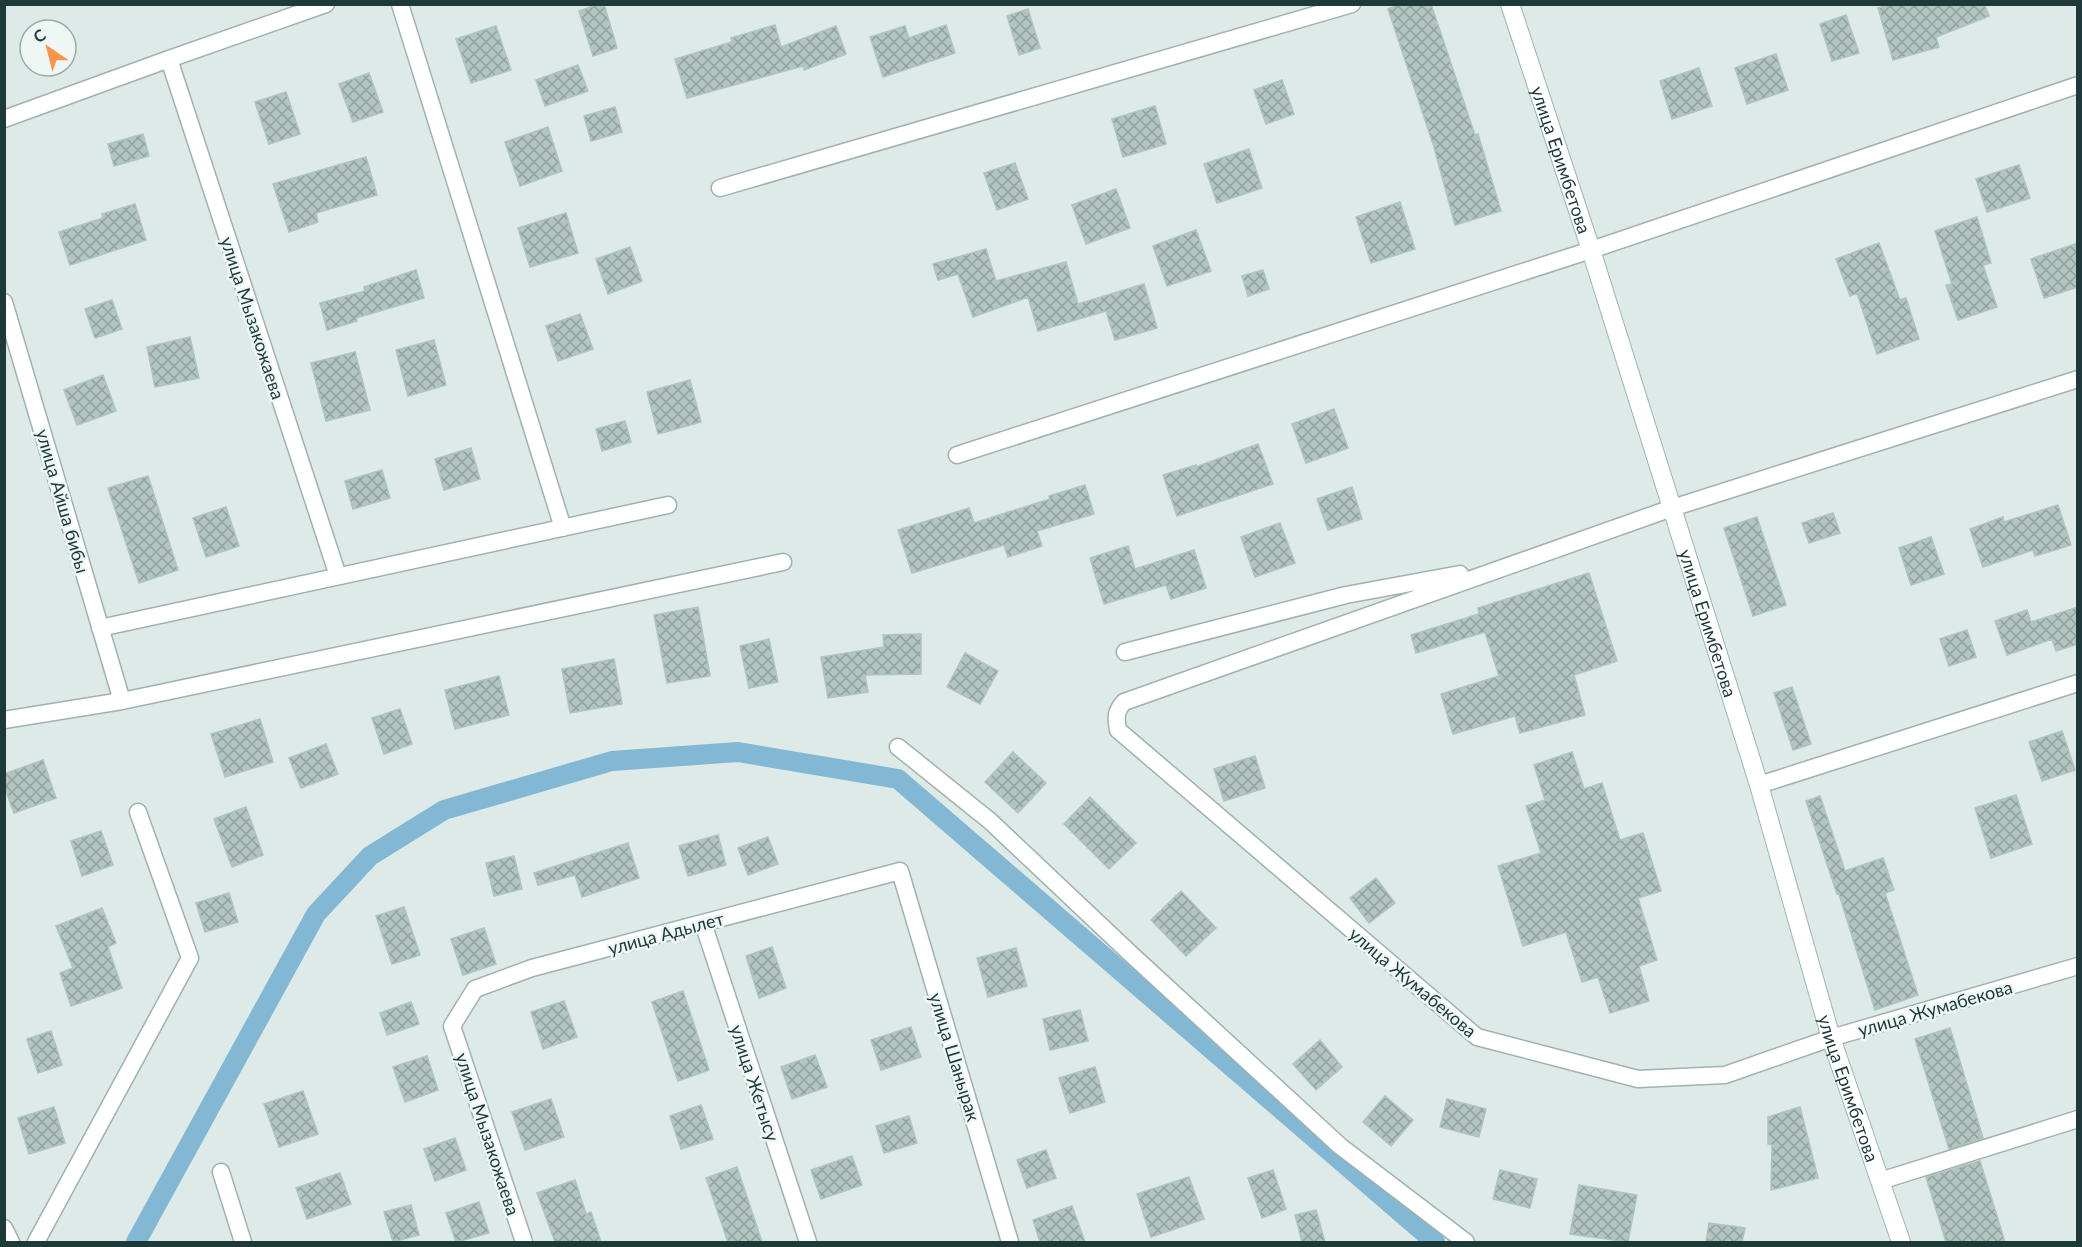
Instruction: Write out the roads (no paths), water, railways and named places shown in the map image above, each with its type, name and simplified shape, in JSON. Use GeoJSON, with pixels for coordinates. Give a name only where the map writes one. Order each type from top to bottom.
{"type":"FeatureCollection","features":[{"type":"Feature","properties":{"kind":"main road","name":"улица Еримбетова"},"geometry":{"type":"LineString","coordinates":[[1510,4],[1591,250],[1759,784],[1831,1038],[1901,1242]]}},
{"type":"Feature","properties":{"kind":"street"},"geometry":{"type":"LineString","coordinates":[[4,119],[326,4]]}},
{"type":"Feature","properties":{"kind":"street"},"geometry":{"type":"LineString","coordinates":[[400,4],[562,528]]}},
{"type":"Feature","properties":{"kind":"street"},"geometry":{"type":"LineString","coordinates":[[720,188],[1352,4]]}},
{"type":"Feature","properties":{"kind":"street","name":"улица Мызакожаева"},"geometry":{"type":"LineString","coordinates":[[169,59],[338,576]]}},
{"type":"Feature","properties":{"kind":"street"},"geometry":{"type":"LineString","coordinates":[[957,455],[1591,250],[2078,85]]}},
{"type":"Feature","properties":{"kind":"street","name":"улица Айша бибы"},"geometry":{"type":"LineString","coordinates":[[4,302],[122,701]]}},
{"type":"Feature","properties":{"kind":"street"},"geometry":{"type":"LineString","coordinates":[[1125,652],[1346,595],[1508,566],[1672,508],[2078,379]]}},
{"type":"Feature","properties":{"kind":"street"},"geometry":{"type":"LineString","coordinates":[[100,628],[668,506]]}},
{"type":"Feature","properties":{"kind":"street"},"geometry":{"type":"LineString","coordinates":[[4,720],[122,701],[783,562]]}},
{"type":"Feature","properties":{"kind":"street","name":"улица Жумабекова"},"geometry":{"type":"LineString","coordinates":[[1508,566],[1124,702],[1118,709],[1116,718],[1118,730],[1477,1037],[1638,1080],[1725,1075],[1831,1038],[2078,966]]}},
{"type":"Feature","properties":{"kind":"street"},"geometry":{"type":"LineString","coordinates":[[1759,784],[2078,683]]}},
{"type":"Feature","properties":{"kind":"street"},"geometry":{"type":"LineString","coordinates":[[898,747],[990,820],[1132,955],[1340,1146],[1466,1242]]}},
{"type":"Feature","properties":{"kind":"street"},"geometry":{"type":"LineString","coordinates":[[36,1242],[190,958],[138,812]]}},
{"type":"Feature","properties":{"kind":"street","name":"улица Адылет"},"geometry":{"type":"LineString","coordinates":[[452,1026],[475,989],[532,968],[900,871]]}},
{"type":"Feature","properties":{"kind":"street","name":"улица Шанырак"},"geometry":{"type":"LineString","coordinates":[[900,871],[1010,1242]]}},
{"type":"Feature","properties":{"kind":"street","name":"улица Жетысу"},"geometry":{"type":"LineString","coordinates":[[703,923],[808,1242]]}},
{"type":"Feature","properties":{"kind":"street","name":"улица Мызакожаева"},"geometry":{"type":"LineString","coordinates":[[452,1026],[524,1242]]}},
{"type":"Feature","properties":{"kind":"street"},"geometry":{"type":"LineString","coordinates":[[1880,1181],[2078,1119]]}},
{"type":"Feature","properties":{"kind":"street"},"geometry":{"type":"LineString","coordinates":[[222,1172],[243,1242]]}},
{"type":"Feature","properties":{"kind":"street"},"geometry":{"type":"LineString","coordinates":[[4,1228],[11,1242]]}},
{"type":"Feature","properties":{"kind":"waterway"},"geometry":{"type":"LineString","coordinates":[[136,1242],[316,914],[370,856],[444,810],[612,761],[738,752],[898,779],[1435,1242]]}}]}
